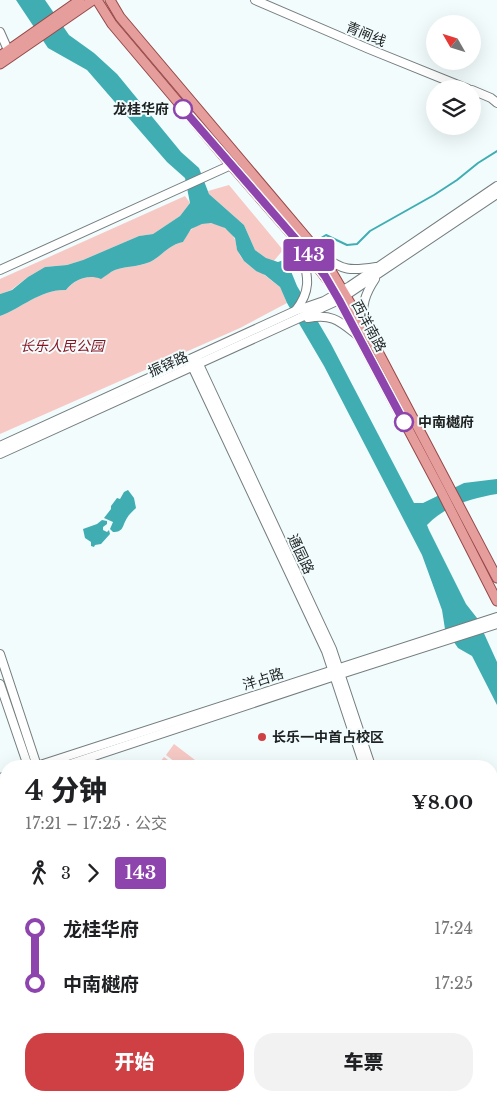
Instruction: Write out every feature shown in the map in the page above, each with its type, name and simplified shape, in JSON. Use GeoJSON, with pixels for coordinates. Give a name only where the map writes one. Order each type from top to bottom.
{"type":"FeatureCollection","features":[{"type":"Feature","properties":{"kind":"main road"},"geometry":{"type":"LineString","coordinates":[[71,12],[80,0]]}},
{"type":"Feature","properties":{"kind":"main road"},"geometry":{"type":"LineString","coordinates":[[0,64],[37,35],[71,12],[95,0]]}},
{"type":"Feature","properties":{"kind":"main road","name":"西洋南路"},"geometry":{"type":"LineString","coordinates":[[95,0],[112,24],[300,244],[341,295]]}},
{"type":"Feature","properties":{"kind":"main road","name":"西洋南路"},"geometry":{"type":"LineString","coordinates":[[110,0],[120,17],[316,248],[361,332],[450,487],[497,578]]}},
{"type":"Feature","properties":{"kind":"main road","name":"青闸线"},"geometry":{"type":"LineString","coordinates":[[255,0],[446,80]]}},
{"type":"Feature","properties":{"kind":"main road"},"geometry":{"type":"LineString","coordinates":[[0,32],[4,53],[37,35]]}},
{"type":"Feature","properties":{"kind":"main road"},"geometry":{"type":"LineString","coordinates":[[481,94],[497,103]]}},
{"type":"Feature","properties":{"kind":"main road"},"geometry":{"type":"LineString","coordinates":[[0,270],[182,189],[231,165]]}},
{"type":"Feature","properties":{"kind":"main road"},"geometry":{"type":"LineString","coordinates":[[299,319],[319,316],[332,317],[361,332],[364,302],[378,271],[497,186]]}},
{"type":"Feature","properties":{"kind":"main road"},"geometry":{"type":"LineString","coordinates":[[341,295],[497,194]]}},
{"type":"Feature","properties":{"kind":"main road"},"geometry":{"type":"LineString","coordinates":[[295,311],[305,297],[308,282],[300,244]]}},
{"type":"Feature","properties":{"kind":"main road"},"geometry":{"type":"LineString","coordinates":[[316,248],[341,268],[378,271]]}},
{"type":"Feature","properties":{"kind":"main road","name":"振铎路"},"geometry":{"type":"LineString","coordinates":[[0,454],[194,362],[295,311],[341,295]]}},
{"type":"Feature","properties":{"kind":"main road","name":"振铎路"},"geometry":{"type":"LineString","coordinates":[[0,446],[299,319],[341,295]]}},
{"type":"Feature","properties":{"kind":"main road","name":"西洋南路"},"geometry":{"type":"LineString","coordinates":[[361,332],[497,601]]}},
{"type":"Feature","properties":{"kind":"main road","name":"通园路"},"geometry":{"type":"LineString","coordinates":[[194,362],[337,672],[369,760]]}},
{"type":"Feature","properties":{"kind":"main road","name":"洋占路"},"geometry":{"type":"LineString","coordinates":[[56,760],[485,624],[497,617]]}},
{"type":"Feature","properties":{"kind":"main road","name":"洋占路"},"geometry":{"type":"LineString","coordinates":[[485,624],[497,624]]}},
{"type":"Feature","properties":{"kind":"main road"},"geometry":{"type":"LineString","coordinates":[[0,654],[35,760]]}},
{"type":"Feature","properties":{"kind":"main road","name":"通园路"},"geometry":{"type":"LineString","coordinates":[[337,672],[362,760]]}},
{"type":"Feature","properties":{"kind":"main road","name":"洋占路"},"geometry":{"type":"LineString","coordinates":[[81,760],[337,672]]}},
{"type":"Feature","properties":{"kind":"main road"},"geometry":{"type":"LineString","coordinates":[[0,684],[26,760]]}},
{"type":"Feature","properties":{"kind":"green space","name":"长乐人民公园"},"geometry":{"type":"Polygon","coordinates":[[[229,185],[283,250],[263,274],[280,287],[287,303],[240,328],[0,434],[0,316],[40,296],[66,290],[82,278],[101,278],[115,270],[150,262],[169,248],[183,242],[191,230],[203,224],[220,225],[225,228],[234,238],[241,257],[256,271],[266,258],[255,250],[244,225],[208,191],[229,185]]]}},
{"type":"Feature","properties":{"kind":"green space"},"geometry":{"type":"Polygon","coordinates":[[[185,196],[190,203],[180,216],[153,234],[139,236],[67,265],[45,267],[11,290],[0,294],[0,279],[185,196]]]}},
{"type":"Feature","properties":{"kind":"green space"},"geometry":{"type":"Polygon","coordinates":[[[174,744],[195,760],[172,760],[166,755],[174,744]]]}},
{"type":"Feature","properties":{"kind":"water"},"geometry":{"type":"Polygon","coordinates":[[[16,0],[45,0],[69,35],[94,53],[117,74],[181,152],[199,168],[209,194],[244,225],[255,250],[266,258],[278,262],[286,259],[297,286],[331,344],[414,503],[423,503],[464,483],[497,479],[497,494],[459,504],[434,518],[427,525],[466,604],[477,618],[497,662],[497,705],[472,656],[458,648],[445,629],[442,610],[422,555],[324,366],[287,303],[280,287],[244,261],[237,250],[235,238],[225,228],[211,223],[202,224],[191,229],[183,242],[169,248],[150,262],[115,270],[101,279],[82,278],[66,290],[40,296],[0,316],[0,294],[12,290],[28,277],[45,267],[67,265],[139,236],[153,234],[180,216],[190,203],[185,178],[167,162],[87,70],[48,48],[16,0]]]}},
{"type":"Feature","properties":{"kind":"water"},"geometry":{"type":"Polygon","coordinates":[[[128,490],[134,498],[136,508],[128,517],[121,530],[113,532],[110,529],[113,522],[104,518],[117,498],[120,499],[124,492],[128,490]]]}},
{"type":"Feature","properties":{"kind":"water"},"geometry":{"type":"Polygon","coordinates":[[[102,520],[107,521],[103,530],[107,532],[109,530],[110,534],[101,544],[94,547],[91,546],[91,542],[85,538],[83,529],[102,520]]]}},
{"type":"Feature","properties":{"kind":"waterway"},"geometry":{"type":"LineString","coordinates":[[321,238],[326,235],[347,245],[357,244],[370,231],[434,195],[497,151]]}},
{"type":"Feature","properties":{"kind":"bus line","name":"143"},"geometry":{"type":"LineString","coordinates":[[183,109],[300,244],[325,276],[404,422]]}},
{"type":"Feature","properties":{"kind":"place","name":"龙桂华府"},"geometry":{"type":"Point","coordinates":[183,109]}},
{"type":"Feature","properties":{"kind":"place","name":"中南樾府"},"geometry":{"type":"Point","coordinates":[404,422]}},
{"type":"Feature","properties":{"kind":"place","name":"长乐一中首占校区"},"geometry":{"type":"Point","coordinates":[262,737]}}]}
